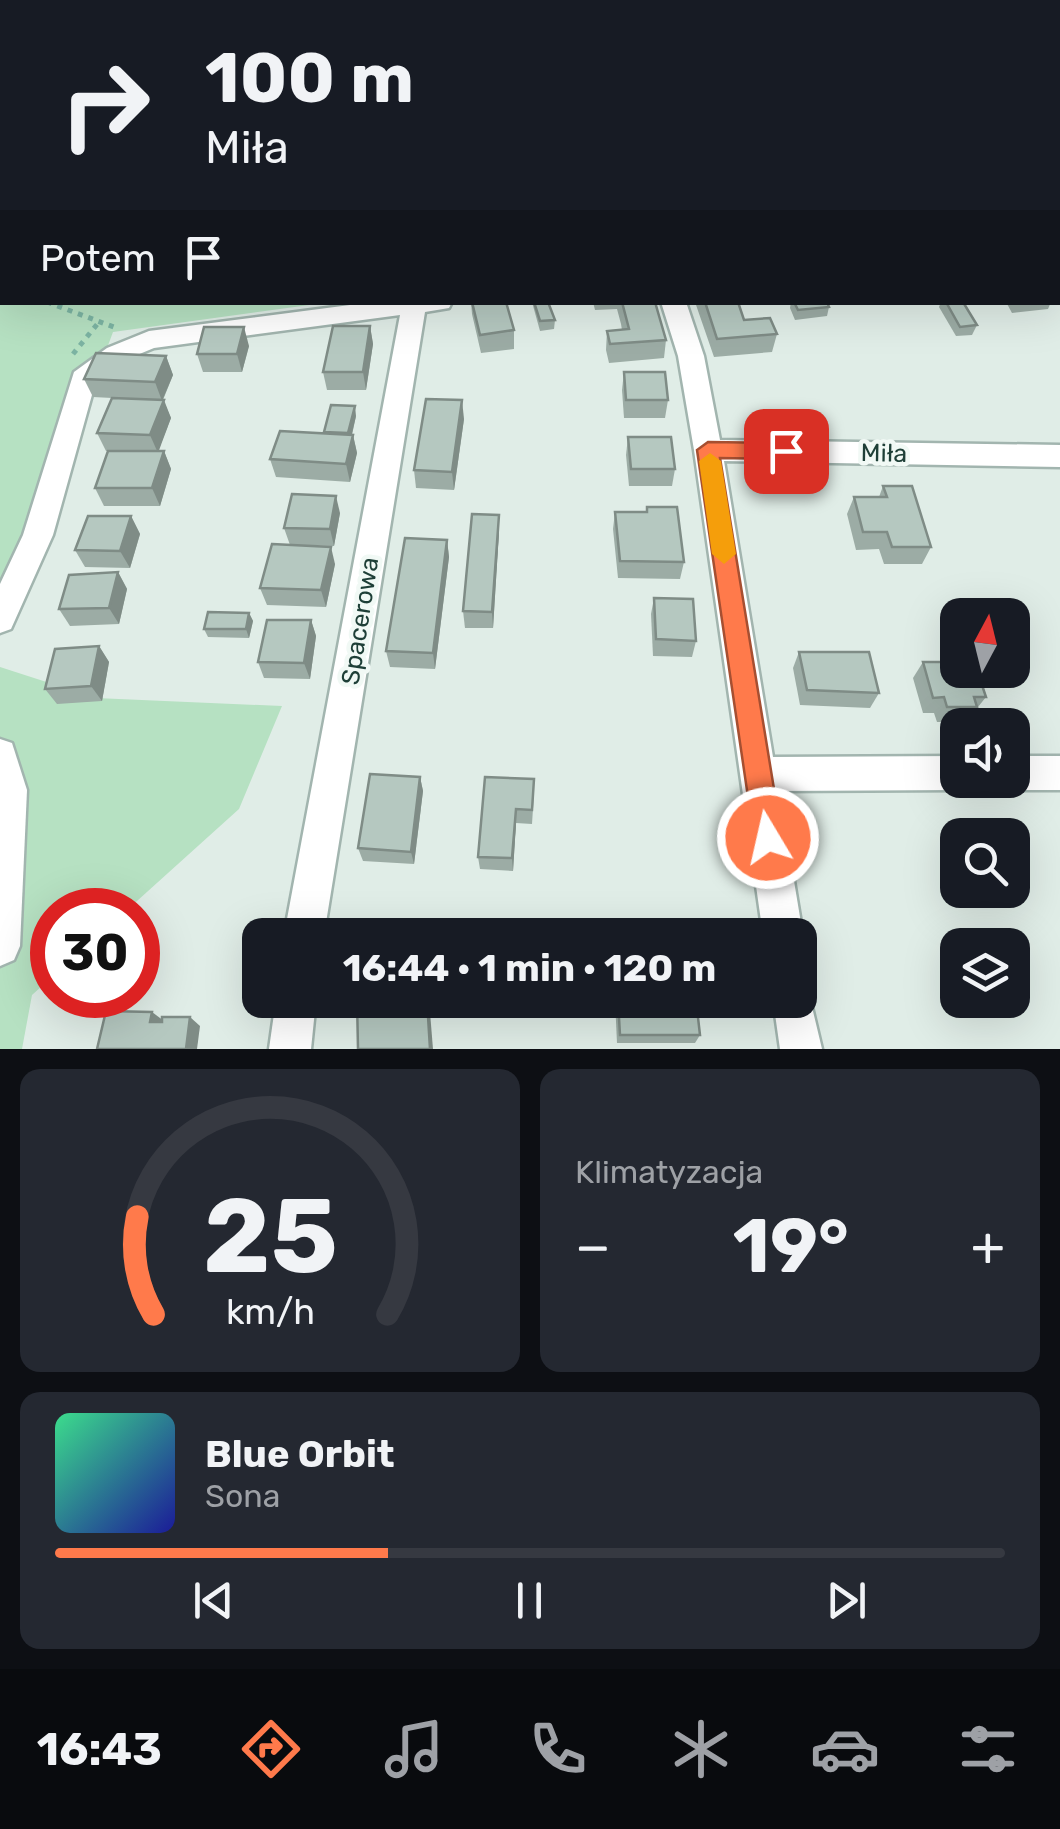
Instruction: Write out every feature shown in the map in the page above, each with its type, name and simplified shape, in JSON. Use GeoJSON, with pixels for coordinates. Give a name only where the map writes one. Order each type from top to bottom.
{"type":"FeatureCollection","features":[{"type":"Feature","properties":{"kind":"street"},"geometry":{"type":"LineString","coordinates":[[0,619],[38,535],[84,378],[116,354],[150,340],[419,305]]}},
{"type":"Feature","properties":{"kind":"street","name":"Spacerowa"},"geometry":{"type":"LineString","coordinates":[[307,918],[427,305]]}},
{"type":"Feature","properties":{"kind":"street"},"geometry":{"type":"LineString","coordinates":[[675,305],[690,356],[708,450],[780,918]]}},
{"type":"Feature","properties":{"kind":"street","name":"Miła"},"geometry":{"type":"LineString","coordinates":[[708,450],[1060,456]]}},
{"type":"Feature","properties":{"kind":"street"},"geometry":{"type":"LineString","coordinates":[[0,754],[9,790],[0,946]]}},
{"type":"Feature","properties":{"kind":"street"},"geometry":{"type":"LineString","coordinates":[[758,774],[940,773]]}},
{"type":"Feature","properties":{"kind":"street"},"geometry":{"type":"LineString","coordinates":[[1030,773],[1060,773]]}},
{"type":"Feature","properties":{"kind":"street"},"geometry":{"type":"LineString","coordinates":[[290,1049],[294,1018]]}},
{"type":"Feature","properties":{"kind":"street"},"geometry":{"type":"LineString","coordinates":[[797,1018],[801,1049]]}},
{"type":"Feature","properties":{"kind":"path"},"geometry":{"type":"LineString","coordinates":[[55,305],[150,340]]}},
{"type":"Feature","properties":{"kind":"green space"},"geometry":{"type":"Polygon","coordinates":[[[0,305],[309,305],[113,332],[0,635],[0,305]]]}},
{"type":"Feature","properties":{"kind":"green space"},"geometry":{"type":"Polygon","coordinates":[[[0,667],[96,698],[282,706],[239,809],[151,888],[30,888],[30,1006],[22,1049],[0,1049],[0,667]]]}},
{"type":"Feature","properties":{"kind":"building"},"geometry":{"type":"Polygon","coordinates":[[[473,305],[507,305],[514,330],[480,335],[473,305]]]}},
{"type":"Feature","properties":{"kind":"building"},"geometry":{"type":"Polygon","coordinates":[[[535,305],[549,305],[555,320],[540,321],[535,305]]]}},
{"type":"Feature","properties":{"kind":"building"},"geometry":{"type":"Polygon","coordinates":[[[623,305],[656,305],[666,340],[610,344],[607,331],[629,329],[623,305]]]}},
{"type":"Feature","properties":{"kind":"building"},"geometry":{"type":"Polygon","coordinates":[[[706,305],[739,305],[744,320],[770,318],[777,334],[717,339],[706,305]]]}},
{"type":"Feature","properties":{"kind":"building"},"geometry":{"type":"Polygon","coordinates":[[[796,305],[829,307],[798,310],[796,305]]]}},
{"type":"Feature","properties":{"kind":"building"},"geometry":{"type":"Polygon","coordinates":[[[948,305],[965,305],[977,325],[960,327],[948,305]]]}},
{"type":"Feature","properties":{"kind":"building"},"geometry":{"type":"Polygon","coordinates":[[[333,326],[370,326],[363,372],[323,372],[333,326]]]}},
{"type":"Feature","properties":{"kind":"building"},"geometry":{"type":"Polygon","coordinates":[[[204,327],[244,327],[237,354],[197,354],[204,327]]]}},
{"type":"Feature","properties":{"kind":"building"},"geometry":{"type":"Polygon","coordinates":[[[96,353],[166,356],[155,382],[84,379],[96,353]]]}},
{"type":"Feature","properties":{"kind":"building"},"geometry":{"type":"Polygon","coordinates":[[[624,372],[665,372],[668,400],[626,400],[624,372]]]}},
{"type":"Feature","properties":{"kind":"building"},"geometry":{"type":"Polygon","coordinates":[[[112,398],[164,400],[150,435],[97,433],[112,398]]]}},
{"type":"Feature","properties":{"kind":"building"},"geometry":{"type":"Polygon","coordinates":[[[426,399],[462,400],[452,472],[414,470],[426,399]]]}},
{"type":"Feature","properties":{"kind":"building"},"geometry":{"type":"Polygon","coordinates":[[[331,405],[355,406],[348,433],[324,432],[331,405]]]}},
{"type":"Feature","properties":{"kind":"building"},"geometry":{"type":"Polygon","coordinates":[[[280,431],[353,435],[346,464],[270,459],[280,431]]]}},
{"type":"Feature","properties":{"kind":"building"},"geometry":{"type":"Polygon","coordinates":[[[628,437],[671,437],[675,469],[631,469],[628,437]]]}},
{"type":"Feature","properties":{"kind":"building"},"geometry":{"type":"Polygon","coordinates":[[[108,451],[164,451],[152,488],[95,488],[108,451]]]}},
{"type":"Feature","properties":{"kind":"building"},"geometry":{"type":"Polygon","coordinates":[[[883,486],[912,486],[931,547],[892,547],[887,532],[863,532],[854,497],[887,497],[883,486]]]}},
{"type":"Feature","properties":{"kind":"building"},"geometry":{"type":"Polygon","coordinates":[[[292,494],[336,496],[330,529],[284,528],[292,494]]]}},
{"type":"Feature","properties":{"kind":"building"},"geometry":{"type":"Polygon","coordinates":[[[647,507],[677,507],[684,562],[620,561],[615,512],[647,512],[647,507]]]}},
{"type":"Feature","properties":{"kind":"building"},"geometry":{"type":"Polygon","coordinates":[[[472,514],[499,515],[492,612],[463,611],[472,514]]]}},
{"type":"Feature","properties":{"kind":"building"},"geometry":{"type":"Polygon","coordinates":[[[88,516],[131,516],[120,551],[75,550],[88,516]]]}},
{"type":"Feature","properties":{"kind":"building"},"geometry":{"type":"Polygon","coordinates":[[[405,538],[447,540],[433,653],[386,651],[405,538]]]}},
{"type":"Feature","properties":{"kind":"building"},"geometry":{"type":"Polygon","coordinates":[[[272,544],[331,547],[321,590],[260,588],[272,544]]]}},
{"type":"Feature","properties":{"kind":"building"},"geometry":{"type":"Polygon","coordinates":[[[118,572],[109,608],[59,609],[69,575],[118,572]]]}},
{"type":"Feature","properties":{"kind":"building"},"geometry":{"type":"Polygon","coordinates":[[[654,598],[693,599],[696,641],[656,639],[654,598]]]}},
{"type":"Feature","properties":{"kind":"building"},"geometry":{"type":"Polygon","coordinates":[[[208,612],[249,613],[246,629],[204,629],[208,612]]]}},
{"type":"Feature","properties":{"kind":"building"},"geometry":{"type":"Polygon","coordinates":[[[267,620],[311,620],[304,663],[258,662],[267,620]]]}},
{"type":"Feature","properties":{"kind":"building"},"geometry":{"type":"Polygon","coordinates":[[[99,646],[91,686],[45,689],[55,649],[99,646]]]}},
{"type":"Feature","properties":{"kind":"building"},"geometry":{"type":"Polygon","coordinates":[[[799,652],[869,652],[879,693],[807,690],[799,652]]]}},
{"type":"Feature","properties":{"kind":"building"},"geometry":{"type":"Polygon","coordinates":[[[923,662],[940,662],[940,688],[983,688],[986,697],[974,697],[977,707],[947,707],[944,697],[933,698],[923,662]]]}},
{"type":"Feature","properties":{"kind":"building"},"geometry":{"type":"Polygon","coordinates":[[[370,774],[420,777],[411,852],[358,848],[370,774]]]}},
{"type":"Feature","properties":{"kind":"building"},"geometry":{"type":"Polygon","coordinates":[[[485,777],[534,779],[532,810],[516,809],[512,858],[478,857],[485,777]]]}},
{"type":"Feature","properties":{"kind":"building"},"geometry":{"type":"Polygon","coordinates":[[[162,1017],[190,1017],[186,1049],[97,1049],[104,1018],[151,1018],[150,1022],[162,1022],[162,1017]]]}},
{"type":"Feature","properties":{"kind":"building"},"geometry":{"type":"Polygon","coordinates":[[[357,1018],[428,1018],[430,1049],[358,1049],[357,1018]]]}},
{"type":"Feature","properties":{"kind":"building"},"geometry":{"type":"Polygon","coordinates":[[[619,1018],[698,1018],[700,1035],[620,1035],[619,1018]]]}},
{"type":"Feature","properties":{"kind":"slow traffic"},"geometry":{"type":"LineString","coordinates":[[710,461],[724,554]]}},
{"type":"Feature","properties":{"kind":"route"},"geometry":{"type":"LineString","coordinates":[[768,838],[708,450],[786,451]]}}]}
